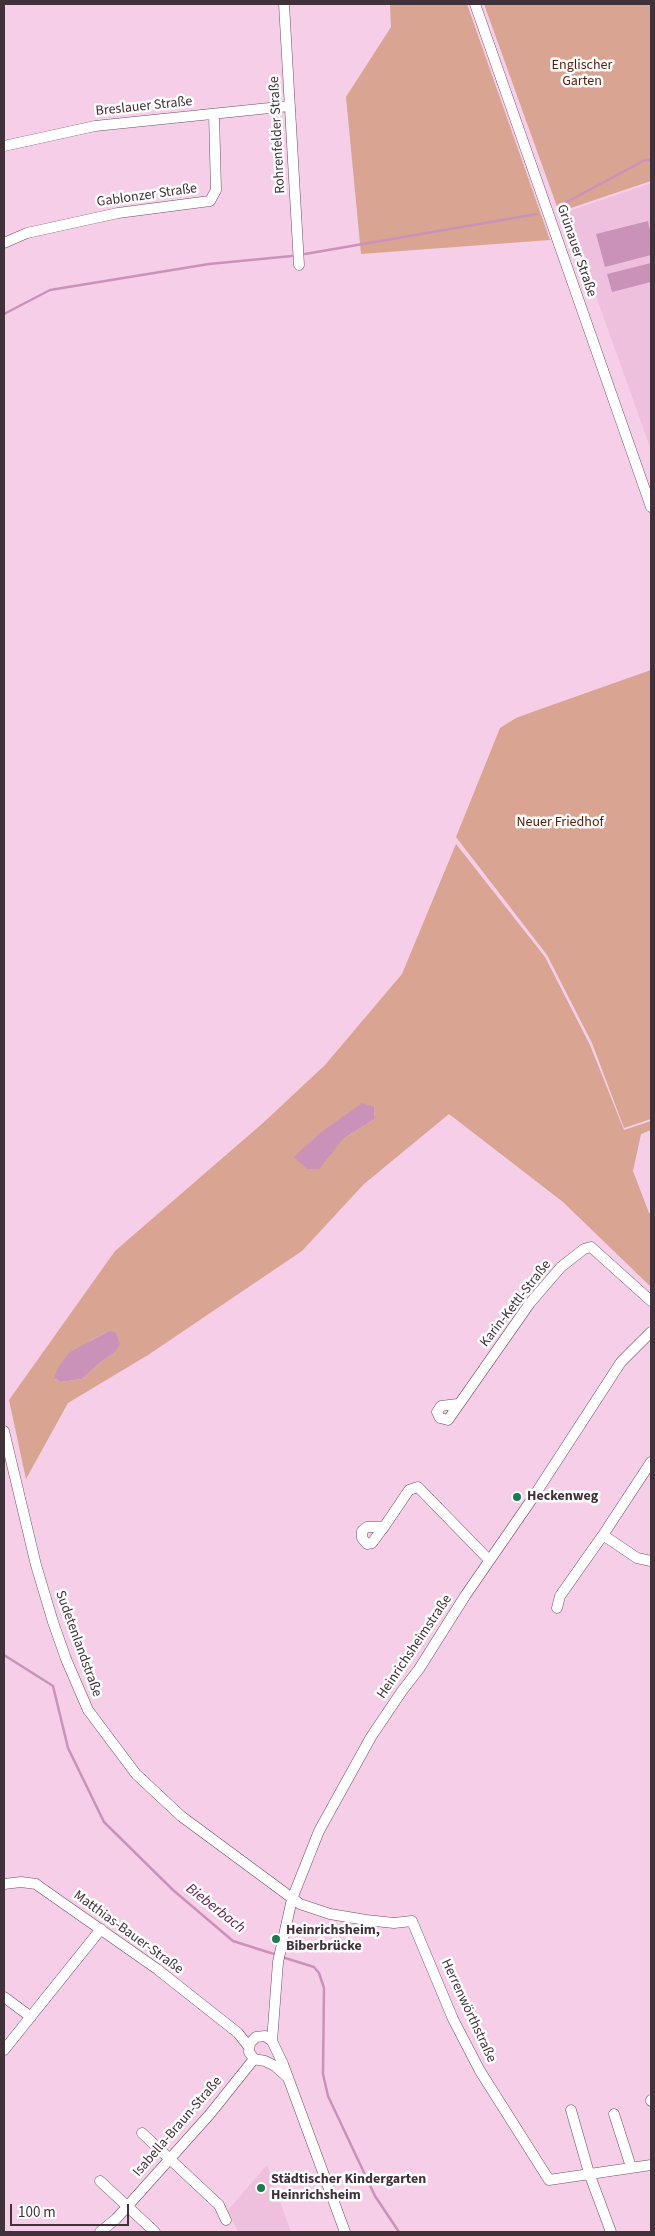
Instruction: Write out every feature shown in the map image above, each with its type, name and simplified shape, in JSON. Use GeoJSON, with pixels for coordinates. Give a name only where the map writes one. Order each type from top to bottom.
{"type":"FeatureCollection","features":[{"type":"Feature","properties":{"kind":"street","name":"Rohrenfelder Straße"},"geometry":{"type":"LineString","coordinates":[[284,4],[299,265]]}},
{"type":"Feature","properties":{"kind":"street","name":"Grünauer Straße"},"geometry":{"type":"LineString","coordinates":[[475,4],[651,507]]}},
{"type":"Feature","properties":{"kind":"street","name":"Breslauer Straße"},"geometry":{"type":"LineString","coordinates":[[4,146],[95,126],[290,106]]}},
{"type":"Feature","properties":{"kind":"street","name":"Gablonzer Straße"},"geometry":{"type":"LineString","coordinates":[[4,243],[27,233],[118,213],[210,201],[216,190],[214,114]]}},
{"type":"Feature","properties":{"kind":"street","name":"Karin-Kettl-Straße"},"geometry":{"type":"LineString","coordinates":[[458,1404],[530,1303],[561,1267],[584,1249],[591,1247],[651,1300]]}},
{"type":"Feature","properties":{"kind":"street","name":"Heinrichsheimstraße"},"geometry":{"type":"LineString","coordinates":[[345,2232],[288,2079],[273,2045],[273,2012],[278,1962],[292,1899],[319,1831],[371,1737],[402,1691],[420,1669],[489,1560],[535,1494],[621,1362],[651,1332]]}},
{"type":"Feature","properties":{"kind":"street","name":"Sudetenlandstraße"},"geometry":{"type":"LineString","coordinates":[[4,1431],[36,1565],[53,1622],[78,1690],[88,1710],[136,1774],[158,1796],[181,1816],[292,1899]]}},
{"type":"Feature","properties":{"kind":"street"},"geometry":{"type":"LineString","coordinates":[[557,1608],[560,1596],[651,1462]]}},
{"type":"Feature","properties":{"kind":"street"},"geometry":{"type":"LineString","coordinates":[[384,1527],[409,1490],[418,1487],[489,1560]]}},
{"type":"Feature","properties":{"kind":"street"},"geometry":{"type":"LineString","coordinates":[[603,1535],[638,1558],[651,1561]]}},
{"type":"Feature","properties":{"kind":"street","name":"Matthias-Bauer-Straße"},"geometry":{"type":"LineString","coordinates":[[4,1884],[21,1882],[36,1884],[157,1969],[244,2038],[249,2047]]}},
{"type":"Feature","properties":{"kind":"street","name":"Herrenwörthstraße"},"geometry":{"type":"LineString","coordinates":[[292,1899],[300,1904],[330,1914],[394,1923],[412,1921],[453,2019],[476,2062],[549,2180],[651,2165]]}},
{"type":"Feature","properties":{"kind":"street"},"geometry":{"type":"LineString","coordinates":[[4,2050],[64,1972],[101,1928]]}},
{"type":"Feature","properties":{"kind":"street"},"geometry":{"type":"LineString","coordinates":[[4,1997],[31,2017]]}},
{"type":"Feature","properties":{"kind":"street","name":"Heinrichsheimstraße"},"geometry":{"type":"LineString","coordinates":[[249,2047],[250,2043],[259,2036],[273,2012]]}},
{"type":"Feature","properties":{"kind":"street","name":"Matthias-Bauer-Straße"},"geometry":{"type":"LineString","coordinates":[[229,2026],[259,2036]]}},
{"type":"Feature","properties":{"kind":"street"},"geometry":{"type":"LineString","coordinates":[[259,2036],[273,2045],[272,2057],[265,2061]]}},
{"type":"Feature","properties":{"kind":"street"},"geometry":{"type":"LineString","coordinates":[[249,2047],[251,2056],[254,2059]]}},
{"type":"Feature","properties":{"kind":"street","name":"Heinrichsheimstraße"},"geometry":{"type":"LineString","coordinates":[[254,2059],[265,2061],[274,2066],[288,2079]]}},
{"type":"Feature","properties":{"kind":"street","name":"Isabella-Braun-Straße"},"geometry":{"type":"LineString","coordinates":[[100,2232],[128,2206],[171,2158],[210,2114],[254,2059]]}},
{"type":"Feature","properties":{"kind":"street"},"geometry":{"type":"LineString","coordinates":[[571,2110],[589,2173],[611,2232]]}},
{"type":"Feature","properties":{"kind":"street"},"geometry":{"type":"LineString","coordinates":[[614,2114],[631,2167]]}},
{"type":"Feature","properties":{"kind":"street"},"geometry":{"type":"LineString","coordinates":[[142,2133],[171,2158],[219,2205],[226,2220]]}},
{"type":"Feature","properties":{"kind":"street"},"geometry":{"type":"LineString","coordinates":[[100,2180],[155,2232]]}},
{"type":"Feature","properties":{"kind":"shaded area"},"geometry":{"type":"Polygon","coordinates":[[[651,183],[651,450],[566,212],[651,183]]]}},
{"type":"Feature","properties":{"kind":"shaded area"},"geometry":{"type":"Polygon","coordinates":[[[648,221],[651,235],[651,255],[605,267],[596,234],[648,221]]]}},
{"type":"Feature","properties":{"kind":"shaded area"},"geometry":{"type":"Polygon","coordinates":[[[651,263],[651,282],[612,292],[607,274],[651,263]]]}},
{"type":"Feature","properties":{"kind":"shaded area"},"geometry":{"type":"Polygon","coordinates":[[[362,1103],[374,1107],[375,1119],[343,1139],[319,1169],[307,1169],[294,1157],[320,1133],[362,1103]]]}},
{"type":"Feature","properties":{"kind":"shaded area"},"geometry":{"type":"Polygon","coordinates":[[[109,1331],[116,1333],[120,1344],[115,1352],[82,1379],[60,1382],[54,1378],[59,1366],[70,1352],[109,1331]]]}},
{"type":"Feature","properties":{"kind":"shaded area","name":"Städtischer Kindergarten Heinrichsheim"},"geometry":{"type":"Polygon","coordinates":[[[267,2165],[291,2232],[238,2232],[228,2210],[267,2165]]]}},
{"type":"Feature","properties":{"kind":"green space"},"geometry":{"type":"Polygon","coordinates":[[[390,4],[467,4],[550,240],[361,254],[346,97],[391,27],[390,4]]]}},
{"type":"Feature","properties":{"kind":"green space","name":"Englischer Garten"},"geometry":{"type":"Polygon","coordinates":[[[484,4],[651,4],[651,181],[559,212],[484,4]]]}},
{"type":"Feature","properties":{"kind":"green space","name":"Neuer Friedhof"},"geometry":{"type":"Polygon","coordinates":[[[651,670],[651,1119],[624,1128],[592,1043],[547,955],[456,837],[500,728],[516,718],[651,670]]]}},
{"type":"Feature","properties":{"kind":"green space"},"geometry":{"type":"Polygon","coordinates":[[[456,844],[545,957],[590,1045],[624,1130],[651,1121],[651,1130],[641,1134],[633,1171],[649,1213],[651,1213],[651,1287],[563,1202],[449,1114],[364,1184],[302,1251],[148,1355],[68,1403],[26,1479],[9,1400],[115,1251],[263,1123],[325,1065],[402,974],[456,844]],[[374,1107],[343,1139],[375,1119],[374,1107]],[[109,1331],[90,1341],[55,1379],[60,1382],[82,1379],[115,1352],[109,1331]]]}},
{"type":"Feature","properties":{"kind":"waterway"},"geometry":{"type":"LineString","coordinates":[[563,204],[645,160],[651,160]]}},
{"type":"Feature","properties":{"kind":"waterway"},"geometry":{"type":"LineString","coordinates":[[305,254],[537,214]]}},
{"type":"Feature","properties":{"kind":"waterway"},"geometry":{"type":"LineString","coordinates":[[4,314],[50,290],[209,264],[292,256]]}},
{"type":"Feature","properties":{"kind":"waterway","name":"Bieberbach"},"geometry":{"type":"LineString","coordinates":[[4,1655],[53,1686],[68,1748],[104,1822],[173,1890],[233,1941],[277,1955]]}},
{"type":"Feature","properties":{"kind":"waterway","name":"Bieberbach"},"geometry":{"type":"LineString","coordinates":[[282,1957],[314,1967],[319,1973],[324,1988],[323,2074],[328,2096],[375,2196],[399,2232]]}},
{"type":"Feature","properties":{"kind":"place","name":"Heckenweg"},"geometry":{"type":"Point","coordinates":[517,1497]}},
{"type":"Feature","properties":{"kind":"place","name":"Heinrichsheim, Biberbrücke"},"geometry":{"type":"Point","coordinates":[276,1939]}},
{"type":"Feature","properties":{"kind":"place","name":"Städtischer Kindergarten Heinrichsheim"},"geometry":{"type":"Point","coordinates":[261,2188]}}]}
